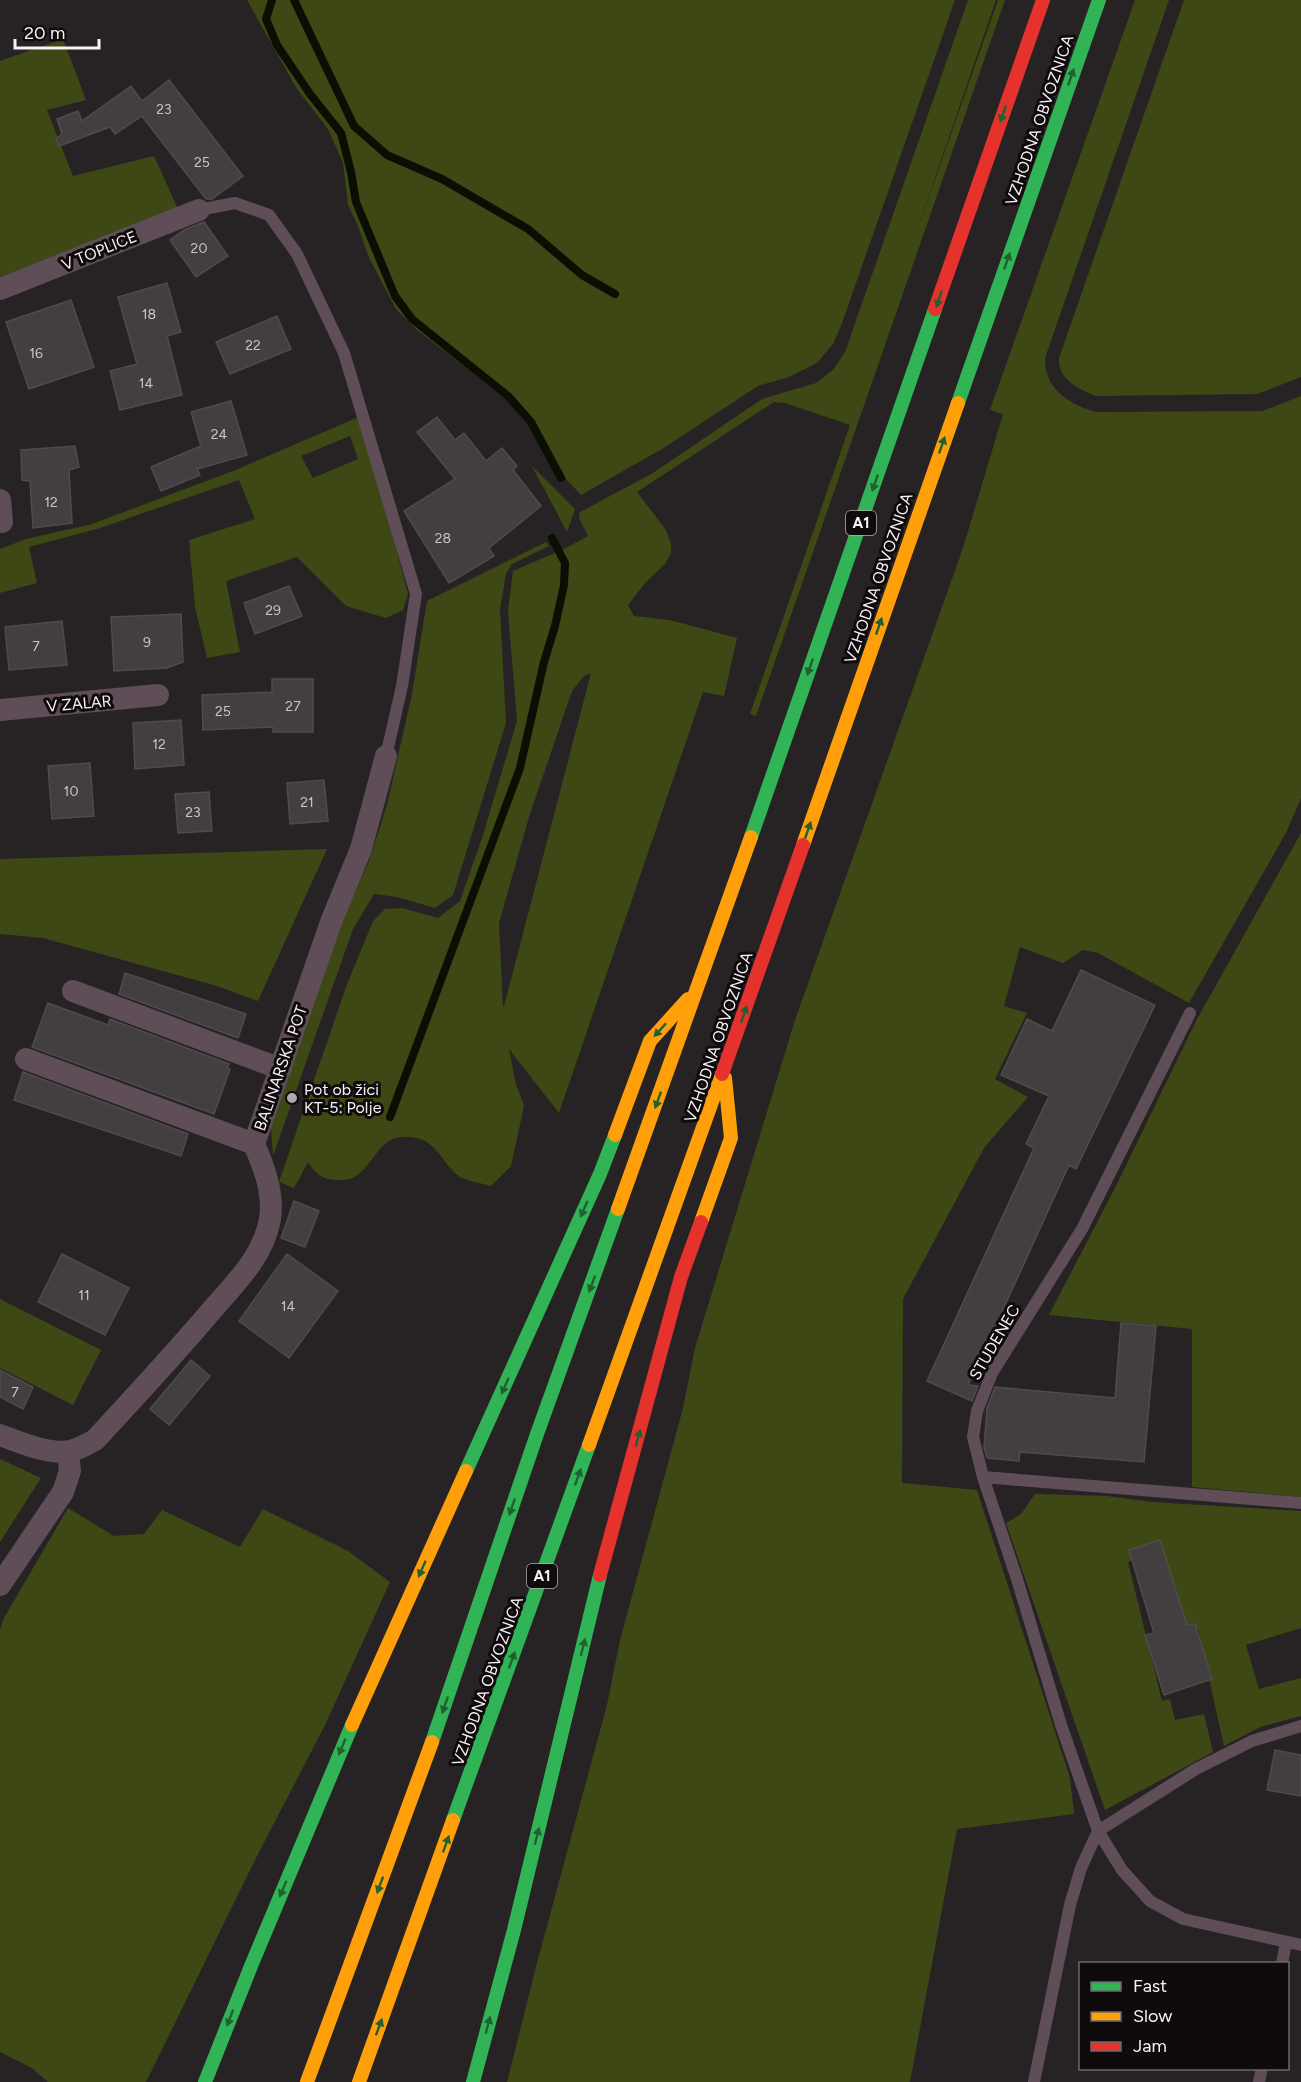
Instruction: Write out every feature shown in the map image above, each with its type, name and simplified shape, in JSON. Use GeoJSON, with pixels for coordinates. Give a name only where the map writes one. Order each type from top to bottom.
{"type":"FeatureCollection","features":[{"type":"Feature","properties":{"kind":"highway","name":"VZHODNA OBVOZNICA"},"geometry":{"type":"LineString","coordinates":[[307,2082],[429,1751],[537,1434],[699,986],[1043,0]]}},
{"type":"Feature","properties":{"kind":"highway","name":"VZHODNA OBVOZNICA"},"geometry":{"type":"LineString","coordinates":[[359,2082],[724,1070],[1099,0]]}},
{"type":"Feature","properties":{"kind":"highway"},"geometry":{"type":"LineString","coordinates":[[206,2078],[355,1718],[600,1174],[650,1041],[699,986]]}},
{"type":"Feature","properties":{"kind":"highway"},"geometry":{"type":"LineString","coordinates":[[473,2082],[514,1930],[602,1569],[681,1277],[730,1138],[724,1070]]}},
{"type":"Feature","properties":{"kind":"street","name":"V TOPLICE"},"geometry":{"type":"LineString","coordinates":[[0,289],[199,210]]}},
{"type":"Feature","properties":{"kind":"street","name":"V ZALAR"},"geometry":{"type":"LineString","coordinates":[[0,710],[158,695]]}},
{"type":"Feature","properties":{"kind":"street","name":"BALINARSKA POT"},"geometry":{"type":"LineString","coordinates":[[68,1452],[95,1440],[171,1358],[252,1263],[267,1232],[271,1204],[263,1163],[254,1144],[331,922],[361,849],[386,756]]}},
{"type":"Feature","properties":{"kind":"street"},"geometry":{"type":"LineString","coordinates":[[73,991],[281,1069]]}},
{"type":"Feature","properties":{"kind":"street"},"geometry":{"type":"LineString","coordinates":[[26,1059],[254,1144]]}},
{"type":"Feature","properties":{"kind":"street"},"geometry":{"type":"LineString","coordinates":[[0,1435],[29,1446],[68,1452],[70,1472],[63,1492],[0,1585]]}},
{"type":"Feature","properties":{"kind":"lane"},"geometry":{"type":"LineString","coordinates":[[199,210],[235,203],[269,215],[297,254],[345,353],[416,594],[402,686],[386,756]]}},
{"type":"Feature","properties":{"kind":"lane","name":"STUDENEC"},"geometry":{"type":"LineString","coordinates":[[1190,1013],[1082,1229],[992,1373],[977,1411],[973,1437],[983,1478],[1017,1579],[1061,1725],[1098,1831],[1122,1870],[1150,1901],[1183,1919],[1301,1945]]}},
{"type":"Feature","properties":{"kind":"lane"},"geometry":{"type":"LineString","coordinates":[[983,1478],[1301,1503]]}},
{"type":"Feature","properties":{"kind":"lane"},"geometry":{"type":"LineString","coordinates":[[1034,2082],[1070,1905],[1081,1868],[1098,1831],[1196,1769],[1252,1742],[1301,1726]]}},
{"type":"Feature","properties":{"kind":"lane"},"geometry":{"type":"LineString","coordinates":[[1282,1962],[1286,1942]]}},
{"type":"Feature","properties":{"kind":"green space"},"geometry":{"type":"Polygon","coordinates":[[[247,0],[955,0],[833,344],[817,363],[789,377],[758,386],[662,449],[581,495],[553,465],[536,428],[503,396],[416,329],[396,309],[369,258],[348,205],[343,163],[328,129],[297,89],[247,0]]]}},
{"type":"Feature","properties":{"kind":"green space"},"geometry":{"type":"Polygon","coordinates":[[[968,0],[996,0],[911,248],[998,0],[1005,0],[756,716],[750,714],[850,425],[785,403],[774,402],[637,492],[666,530],[671,544],[671,553],[665,564],[645,583],[628,605],[634,616],[670,620],[737,638],[724,696],[703,692],[559,1113],[509,1049],[516,1084],[524,1106],[511,1166],[491,1186],[459,1176],[434,1148],[413,1137],[393,1139],[386,1143],[358,1175],[350,1179],[332,1180],[324,1177],[317,1173],[308,1162],[294,1188],[279,1182],[346,987],[373,921],[385,909],[402,908],[438,918],[460,901],[482,838],[517,721],[508,611],[513,571],[588,536],[579,518],[580,512],[653,473],[762,399],[816,383],[833,370],[845,352],[968,0]],[[591,673],[584,676],[572,691],[529,817],[499,923],[504,1006],[591,673]]]}},
{"type":"Feature","properties":{"kind":"green space"},"geometry":{"type":"Polygon","coordinates":[[[1135,0],[1169,0],[1045,358],[1046,369],[1049,379],[1060,394],[1077,405],[1097,412],[1262,411],[1301,396],[1301,798],[1286,833],[1189,1003],[1098,953],[1083,950],[1063,963],[1020,947],[1004,1006],[1027,1013],[995,1079],[1028,1097],[984,1148],[903,1299],[902,1483],[977,1490],[1070,1778],[1074,1814],[957,1829],[910,2082],[507,2082],[607,1705],[620,1640],[683,1408],[695,1348],[795,1020],[963,548],[1003,414],[990,410],[1135,0]]]}},
{"type":"Feature","properties":{"kind":"green space"},"geometry":{"type":"Polygon","coordinates":[[[1184,0],[1301,0],[1301,377],[1257,394],[1096,396],[1077,387],[1066,378],[1059,365],[1059,358],[1184,0]]]}},
{"type":"Feature","properties":{"kind":"green space"},"geometry":{"type":"Polygon","coordinates":[[[63,39],[86,100],[47,110],[73,176],[154,156],[178,209],[0,277],[0,61],[63,39]]]}},
{"type":"Feature","properties":{"kind":"green space"},"geometry":{"type":"Polygon","coordinates":[[[361,416],[408,594],[403,610],[386,618],[346,606],[297,557],[226,581],[240,652],[207,658],[195,607],[189,540],[255,519],[239,480],[97,529],[29,547],[37,583],[0,593],[0,549],[26,539],[92,524],[238,469],[361,416]],[[350,436],[301,456],[313,478],[358,459],[350,436]]]}},
{"type":"Feature","properties":{"kind":"green space"},"geometry":{"type":"Polygon","coordinates":[[[532,466],[575,509],[567,532],[532,466]]]}},
{"type":"Feature","properties":{"kind":"green space"},"geometry":{"type":"Polygon","coordinates":[[[546,542],[549,546],[512,564],[506,574],[500,609],[506,723],[453,895],[435,908],[397,897],[374,894],[353,929],[273,1156],[271,1128],[340,926],[369,861],[387,805],[412,694],[427,601],[546,542]]]}},
{"type":"Feature","properties":{"kind":"green space"},"geometry":{"type":"Polygon","coordinates":[[[1301,833],[1301,1497],[1192,1487],[1192,1329],[1049,1315],[1117,1184],[1196,1021],[1301,833]]]}},
{"type":"Feature","properties":{"kind":"green space"},"geometry":{"type":"Polygon","coordinates":[[[327,849],[258,1001],[217,986],[43,938],[0,934],[0,859],[327,849]]]}},
{"type":"Feature","properties":{"kind":"green space"},"geometry":{"type":"Polygon","coordinates":[[[0,1299],[101,1350],[73,1405],[0,1368],[0,1299]]]}},
{"type":"Feature","properties":{"kind":"green space"},"geometry":{"type":"Polygon","coordinates":[[[0,1459],[41,1478],[0,1542],[0,1459]]]}},
{"type":"Feature","properties":{"kind":"green space"},"geometry":{"type":"Polygon","coordinates":[[[1035,1494],[1107,1496],[1152,1502],[1301,1511],[1301,1628],[1246,1645],[1259,1689],[1301,1678],[1301,1716],[1260,1727],[1224,1746],[1198,1629],[1182,1631],[1159,1551],[1128,1562],[1162,1701],[1170,1699],[1175,1720],[1204,1714],[1213,1752],[1105,1810],[1006,1523],[1021,1514],[1035,1494]]]}},
{"type":"Feature","properties":{"kind":"green space"},"geometry":{"type":"Polygon","coordinates":[[[68,1508],[114,1536],[144,1534],[162,1510],[240,1547],[263,1509],[348,1551],[390,1582],[325,1725],[255,1860],[146,2082],[48,2082],[32,2068],[0,2052],[0,1629],[4,1618],[68,1508]]]}},
{"type":"Feature","properties":{"kind":"building"},"geometry":{"type":"Polygon","coordinates":[[[169,80],[243,176],[212,199],[206,199],[142,116],[115,134],[110,127],[59,146],[56,139],[62,134],[57,119],[78,111],[82,121],[131,86],[142,101],[169,80]]]}},
{"type":"Feature","properties":{"kind":"building"},"geometry":{"type":"Polygon","coordinates":[[[204,222],[228,256],[196,277],[170,240],[184,230],[204,222]]]}},
{"type":"Feature","properties":{"kind":"building"},"geometry":{"type":"Polygon","coordinates":[[[167,283],[181,332],[167,336],[182,395],[120,410],[110,371],[137,364],[118,297],[167,283]]]}},
{"type":"Feature","properties":{"kind":"building"},"geometry":{"type":"Polygon","coordinates":[[[71,300],[94,367],[29,389],[6,322],[71,300]]]}},
{"type":"Feature","properties":{"kind":"building"},"geometry":{"type":"Polygon","coordinates":[[[277,316],[291,349],[230,374],[216,342],[277,316]]]}},
{"type":"Feature","properties":{"kind":"building"},"geometry":{"type":"Polygon","coordinates":[[[231,401],[247,455],[197,469],[200,475],[161,491],[151,467],[201,446],[191,412],[231,401]]]}},
{"type":"Feature","properties":{"kind":"building"},"geometry":{"type":"Polygon","coordinates":[[[437,417],[455,440],[464,433],[486,461],[502,448],[517,466],[513,470],[541,506],[489,548],[494,556],[449,583],[404,511],[455,479],[417,432],[437,417]]]}},
{"type":"Feature","properties":{"kind":"building"},"geometry":{"type":"Polygon","coordinates":[[[75,446],[79,467],[69,470],[72,523],[33,528],[30,481],[22,480],[21,450],[75,446]]]}},
{"type":"Feature","properties":{"kind":"building"},"geometry":{"type":"Polygon","coordinates":[[[289,586],[302,616],[255,634],[244,603],[289,586]]]}},
{"type":"Feature","properties":{"kind":"building"},"geometry":{"type":"Polygon","coordinates":[[[181,614],[183,662],[167,668],[114,671],[111,617],[181,614]]]}},
{"type":"Feature","properties":{"kind":"building"},"geometry":{"type":"Polygon","coordinates":[[[62,621],[67,665],[9,670],[5,627],[62,621]]]}},
{"type":"Feature","properties":{"kind":"building"},"geometry":{"type":"Polygon","coordinates":[[[272,679],[313,679],[313,732],[273,732],[273,727],[203,730],[202,695],[272,692],[272,679]]]}},
{"type":"Feature","properties":{"kind":"building"},"geometry":{"type":"Polygon","coordinates":[[[181,720],[184,765],[135,769],[133,723],[181,720]]]}},
{"type":"Feature","properties":{"kind":"building"},"geometry":{"type":"Polygon","coordinates":[[[90,763],[94,816],[52,819],[48,766],[90,763]]]}},
{"type":"Feature","properties":{"kind":"building"},"geometry":{"type":"Polygon","coordinates":[[[324,780],[328,821],[290,824],[287,783],[324,780]]]}},
{"type":"Feature","properties":{"kind":"building"},"geometry":{"type":"Polygon","coordinates":[[[209,792],[212,831],[178,833],[175,794],[209,792]]]}},
{"type":"Feature","properties":{"kind":"building"},"geometry":{"type":"Polygon","coordinates":[[[1081,970],[1155,1005],[1076,1169],[1069,1165],[968,1385],[978,1386],[972,1401],[927,1381],[1034,1148],[1026,1144],[1049,1096],[1001,1075],[1027,1019],[1052,1031],[1081,970]]]}},
{"type":"Feature","properties":{"kind":"building"},"geometry":{"type":"Polygon","coordinates":[[[125,973],[246,1014],[238,1038],[119,994],[125,973]]]}},
{"type":"Feature","properties":{"kind":"building"},"geometry":{"type":"Polygon","coordinates":[[[48,1003],[108,1025],[110,1019],[229,1064],[227,1068],[230,1069],[214,1114],[32,1047],[48,1003]]]}},
{"type":"Feature","properties":{"kind":"building"},"geometry":{"type":"Polygon","coordinates":[[[23,1072],[188,1134],[181,1156],[14,1100],[23,1072]]]}},
{"type":"Feature","properties":{"kind":"building"},"geometry":{"type":"Polygon","coordinates":[[[294,1201],[319,1211],[305,1247],[281,1238],[294,1201]]]}},
{"type":"Feature","properties":{"kind":"building"},"geometry":{"type":"Polygon","coordinates":[[[62,1254],[129,1288],[105,1335],[38,1302],[62,1254]]]}},
{"type":"Feature","properties":{"kind":"building"},"geometry":{"type":"Polygon","coordinates":[[[287,1254],[338,1291],[289,1358],[239,1321],[287,1254]]]}},
{"type":"Feature","properties":{"kind":"building"},"geometry":{"type":"Polygon","coordinates":[[[1121,1323],[1156,1326],[1144,1462],[1020,1452],[1019,1461],[987,1458],[984,1448],[987,1408],[995,1387],[1115,1398],[1121,1323]]]}},
{"type":"Feature","properties":{"kind":"building"},"geometry":{"type":"Polygon","coordinates":[[[191,1360],[210,1376],[169,1425],[150,1409],[191,1360]]]}},
{"type":"Feature","properties":{"kind":"building"},"geometry":{"type":"Polygon","coordinates":[[[0,1370],[33,1387],[23,1409],[0,1397],[0,1370]]]}},
{"type":"Feature","properties":{"kind":"building"},"geometry":{"type":"Polygon","coordinates":[[[1160,1540],[1187,1625],[1195,1624],[1212,1679],[1164,1695],[1145,1635],[1154,1633],[1129,1550],[1160,1540]]]}},
{"type":"Feature","properties":{"kind":"building"},"geometry":{"type":"Polygon","coordinates":[[[1275,1750],[1301,1755],[1301,1796],[1267,1790],[1275,1750]]]}},
{"type":"Feature","properties":{"kind":"waterway"},"geometry":{"type":"LineString","coordinates":[[272,0],[266,19],[277,45],[310,94],[341,133],[356,202],[395,296],[412,319],[508,396],[531,422],[561,478]]}},
{"type":"Feature","properties":{"kind":"waterway"},"geometry":{"type":"LineString","coordinates":[[294,0],[354,126],[387,155],[442,179],[528,229],[582,275],[615,294]]}},
{"type":"Feature","properties":{"kind":"waterway"},"geometry":{"type":"LineString","coordinates":[[390,1117],[520,768],[564,585],[565,563],[552,538]]}},
{"type":"Feature","properties":{"kind":"traffic: fast"},"geometry":{"type":"LineString","coordinates":[[958,403],[1099,0]]}},
{"type":"Feature","properties":{"kind":"traffic: fast"},"geometry":{"type":"LineString","coordinates":[[751,837],[935,309]]}},
{"type":"Feature","properties":{"kind":"traffic: fast"},"geometry":{"type":"LineString","coordinates":[[466,1471],[600,1174],[615,1135]]}},
{"type":"Feature","properties":{"kind":"traffic: fast"},"geometry":{"type":"LineString","coordinates":[[432,1742],[537,1434],[618,1209]]}},
{"type":"Feature","properties":{"kind":"traffic: fast"},"geometry":{"type":"LineString","coordinates":[[453,1820],[589,1445]]}},
{"type":"Feature","properties":{"kind":"traffic: fast"},"geometry":{"type":"LineString","coordinates":[[473,2082],[514,1930],[600,1575]]}},
{"type":"Feature","properties":{"kind":"traffic: fast"},"geometry":{"type":"LineString","coordinates":[[205,2082],[352,1725]]}},
{"type":"Feature","properties":{"kind":"traffic: slow"},"geometry":{"type":"LineString","coordinates":[[803,845],[958,403]]}},
{"type":"Feature","properties":{"kind":"traffic: slow"},"geometry":{"type":"LineString","coordinates":[[618,1209],[751,837]]}},
{"type":"Feature","properties":{"kind":"traffic: slow"},"geometry":{"type":"LineString","coordinates":[[615,1135],[650,1041],[688,999]]}},
{"type":"Feature","properties":{"kind":"traffic: slow"},"geometry":{"type":"LineString","coordinates":[[589,1445],[722,1074]]}},
{"type":"Feature","properties":{"kind":"traffic: slow"},"geometry":{"type":"LineString","coordinates":[[701,1222],[731,1138],[725,1078]]}},
{"type":"Feature","properties":{"kind":"traffic: slow"},"geometry":{"type":"LineString","coordinates":[[352,1725],[466,1471]]}},
{"type":"Feature","properties":{"kind":"traffic: slow"},"geometry":{"type":"LineString","coordinates":[[307,2082],[432,1742]]}},
{"type":"Feature","properties":{"kind":"traffic: slow"},"geometry":{"type":"LineString","coordinates":[[359,2082],[453,1820]]}},
{"type":"Feature","properties":{"kind":"traffic: jam"},"geometry":{"type":"LineString","coordinates":[[935,309],[1043,0]]}},
{"type":"Feature","properties":{"kind":"traffic: jam"},"geometry":{"type":"LineString","coordinates":[[722,1074],[803,845]]}},
{"type":"Feature","properties":{"kind":"traffic: jam"},"geometry":{"type":"LineString","coordinates":[[600,1575],[681,1277],[701,1222]]}},
{"type":"Feature","properties":{"kind":"place","name":"Pot ob žici KT-5: Polje"},"geometry":{"type":"Point","coordinates":[292,1098]}}]}
